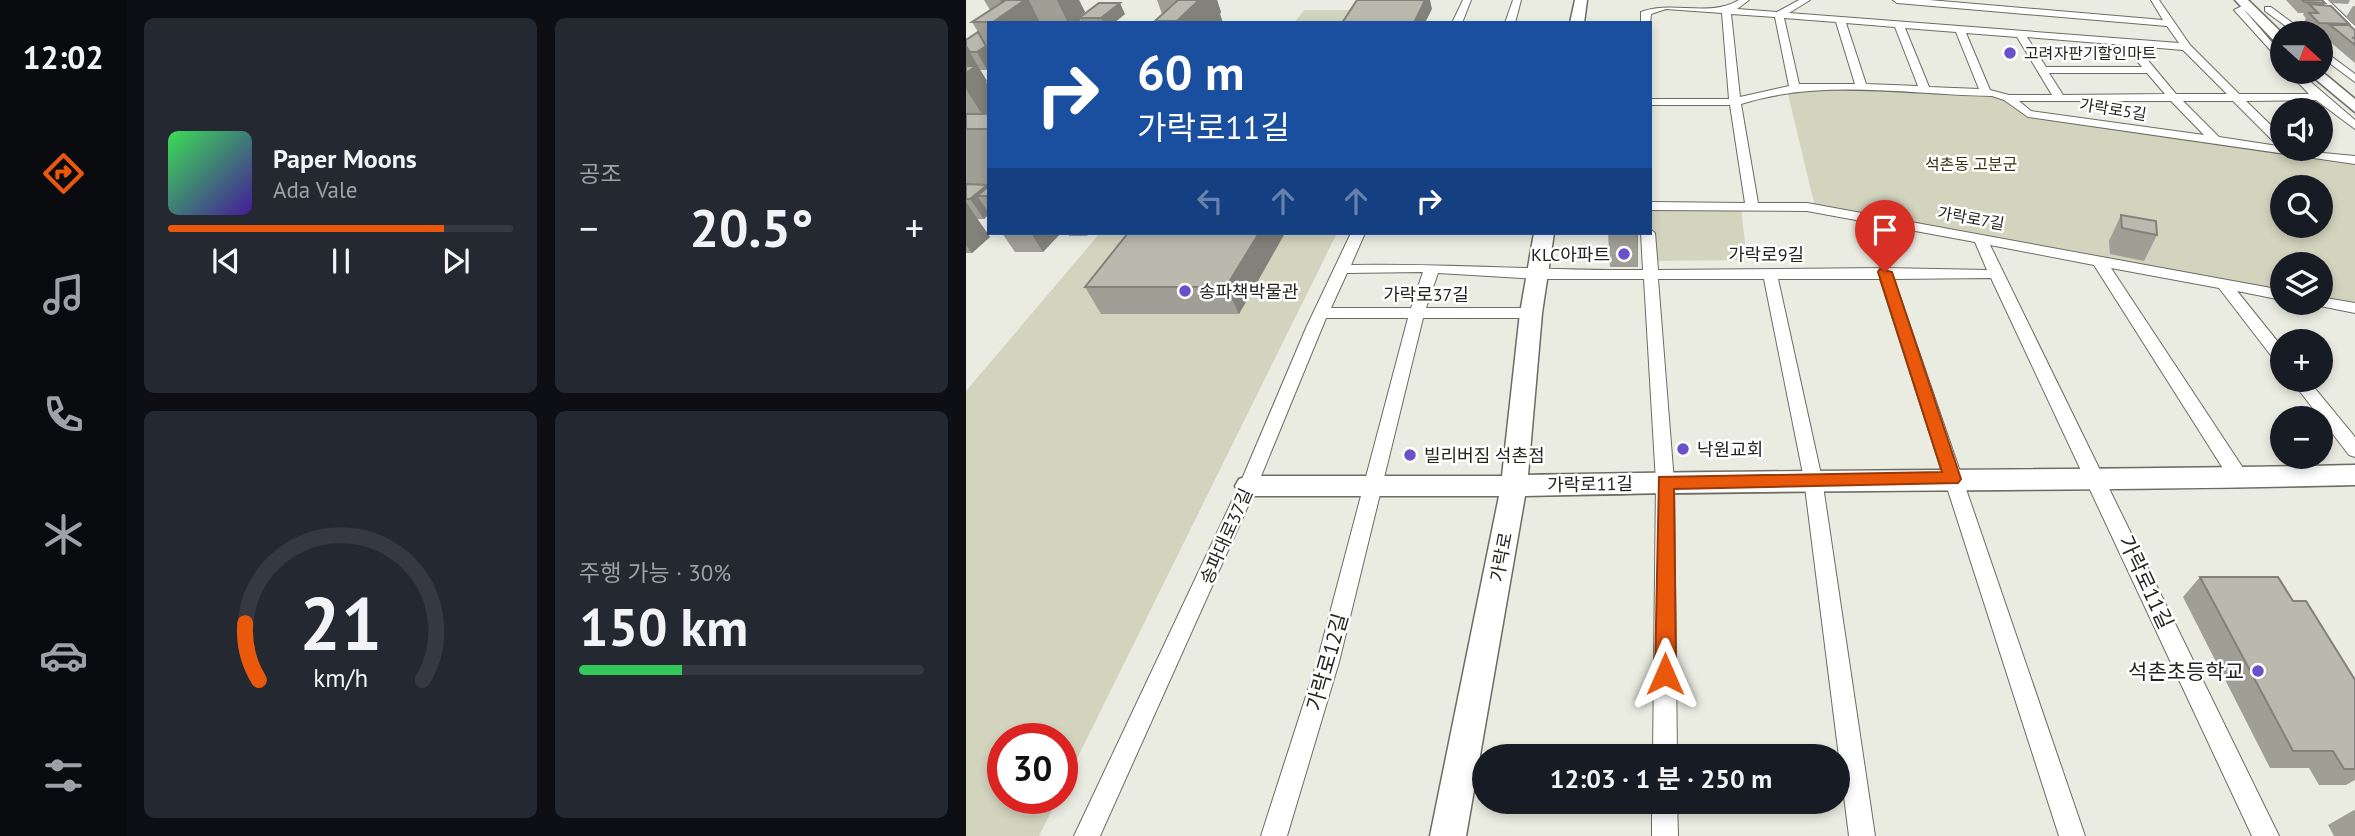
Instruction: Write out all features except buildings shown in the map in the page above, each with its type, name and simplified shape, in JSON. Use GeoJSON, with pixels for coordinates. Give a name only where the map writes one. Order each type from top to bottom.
{"type":"FeatureCollection","features":[{"type":"Feature","properties":{"kind":"street"},"geometry":{"type":"LineString","coordinates":[[1458,21],[1467,0]]}},
{"type":"Feature","properties":{"kind":"street"},"geometry":{"type":"LineString","coordinates":[[1511,21],[1517,0]]}},
{"type":"Feature","properties":{"kind":"street"},"geometry":{"type":"LineString","coordinates":[[1577,21],[1581,0]]}},
{"type":"Feature","properties":{"kind":"street"},"geometry":{"type":"LineString","coordinates":[[1726,12],[1745,0]]}},
{"type":"Feature","properties":{"kind":"street"},"geometry":{"type":"LineString","coordinates":[[1779,15],[1806,0]]}},
{"type":"Feature","properties":{"kind":"street"},"geometry":{"type":"LineString","coordinates":[[1897,0],[2022,5],[2168,23]]}},
{"type":"Feature","properties":{"kind":"street"},"geometry":{"type":"LineString","coordinates":[[2155,0],[2186,47],[2270,130]]}},
{"type":"Feature","properties":{"kind":"street"},"geometry":{"type":"LineString","coordinates":[[2323,0],[2355,31]]}},
{"type":"Feature","properties":{"kind":"street"},"geometry":{"type":"LineString","coordinates":[[2270,29],[2244,3],[2239,10],[2270,46]]}},
{"type":"Feature","properties":{"kind":"street"},"geometry":{"type":"LineString","coordinates":[[2264,4],[2279,21]]}},
{"type":"Feature","properties":{"kind":"street"},"geometry":{"type":"LineString","coordinates":[[2264,4],[2286,21]]}},
{"type":"Feature","properties":{"kind":"street"},"geometry":{"type":"LineString","coordinates":[[1646,21],[1646,12],[1653,7],[2186,47]]}},
{"type":"Feature","properties":{"kind":"street"},"geometry":{"type":"LineString","coordinates":[[1726,12],[1735,102],[1752,207]]}},
{"type":"Feature","properties":{"kind":"street"},"geometry":{"type":"LineString","coordinates":[[1779,15],[1795,88]]}},
{"type":"Feature","properties":{"kind":"street"},"geometry":{"type":"LineString","coordinates":[[1840,20],[1861,86]]}},
{"type":"Feature","properties":{"kind":"street"},"geometry":{"type":"LineString","coordinates":[[1899,24],[1924,89]]}},
{"type":"Feature","properties":{"kind":"street"},"geometry":{"type":"LineString","coordinates":[[1960,29],[1986,93]]}},
{"type":"Feature","properties":{"kind":"street","name":"가락로5길"},"geometry":{"type":"LineString","coordinates":[[2020,34],[2059,97]]}},
{"type":"Feature","properties":{"kind":"street","name":"가락로5길"},"geometry":{"type":"LineString","coordinates":[[2127,42],[2172,96],[2217,142]]}},
{"type":"Feature","properties":{"kind":"street"},"geometry":{"type":"LineString","coordinates":[[2333,62],[2355,79]]}},
{"type":"Feature","properties":{"kind":"street"},"geometry":{"type":"LineString","coordinates":[[2339,67],[2355,68]]}},
{"type":"Feature","properties":{"kind":"street","name":"가락로5길"},"geometry":{"type":"LineString","coordinates":[[2042,70],[2150,70]]}},
{"type":"Feature","properties":{"kind":"street"},"geometry":{"type":"LineString","coordinates":[[2333,75],[2355,92]]}},
{"type":"Feature","properties":{"kind":"street"},"geometry":{"type":"LineString","coordinates":[[2305,84],[2355,126]]}},
{"type":"Feature","properties":{"kind":"street"},"geometry":{"type":"LineString","coordinates":[[2328,84],[2355,107]]}},
{"type":"Feature","properties":{"kind":"street","name":"가락로5길"},"geometry":{"type":"LineString","coordinates":[[1652,102],[1735,102],[1795,88],[1861,86],[1986,93],[2008,98],[2319,97]]}},
{"type":"Feature","properties":{"kind":"street","name":"가락로5길"},"geometry":{"type":"LineString","coordinates":[[2008,98],[2028,114],[2270,149]]}},
{"type":"Feature","properties":{"kind":"street","name":"가락로5길"},"geometry":{"type":"LineString","coordinates":[[2333,157],[2355,160]]}},
{"type":"Feature","properties":{"kind":"street","name":"가락로7길"},"geometry":{"type":"LineString","coordinates":[[1652,206],[1807,207],[2270,293]]}},
{"type":"Feature","properties":{"kind":"street","name":"송파대로37길"},"geometry":{"type":"LineString","coordinates":[[1087,836],[1248,486],[1357,235]]}},
{"type":"Feature","properties":{"kind":"street","name":"가락로"},"geometry":{"type":"LineString","coordinates":[[1448,836],[1514,486],[1531,313],[1544,235]]}},
{"type":"Feature","properties":{"kind":"street"},"geometry":{"type":"LineString","coordinates":[[1648,235],[1653,273],[1665,482],[1665,744]]}},
{"type":"Feature","properties":{"kind":"street","name":"가락로11길"},"geometry":{"type":"LineString","coordinates":[[1979,237],[1994,274],[2097,481],[2266,836]]}},
{"type":"Feature","properties":{"kind":"street"},"geometry":{"type":"LineString","coordinates":[[2098,259],[2238,476]]}},
{"type":"Feature","properties":{"kind":"street"},"geometry":{"type":"LineString","coordinates":[[1341,269],[1432,268],[1538,275]]}},
{"type":"Feature","properties":{"kind":"street","name":"가락로12길"},"geometry":{"type":"LineString","coordinates":[[1274,836],[1328,662],[1375,487],[1417,313],[1432,268]]}},
{"type":"Feature","properties":{"kind":"street"},"geometry":{"type":"LineString","coordinates":[[1885,272],[2072,836]]}},
{"type":"Feature","properties":{"kind":"street","name":"가락로9길"},"geometry":{"type":"LineString","coordinates":[[1538,275],[1885,272],[1994,274]]}},
{"type":"Feature","properties":{"kind":"street"},"geometry":{"type":"LineString","coordinates":[[1770,274],[1813,479],[1862,836]]}},
{"type":"Feature","properties":{"kind":"street"},"geometry":{"type":"LineString","coordinates":[[2223,283],[2270,343]]}},
{"type":"Feature","properties":{"kind":"street"},"geometry":{"type":"LineString","coordinates":[[2333,304],[2355,308]]}},
{"type":"Feature","properties":{"kind":"street","name":"가락로37길"},"geometry":{"type":"LineString","coordinates":[[1321,313],[1531,313]]}},
{"type":"Feature","properties":{"kind":"street"},"geometry":{"type":"LineString","coordinates":[[2309,392],[2355,450]]}},
{"type":"Feature","properties":{"kind":"street","name":"가락로11길"},"geometry":{"type":"LineString","coordinates":[[1514,486],[1813,479],[2097,481],[2355,475]]}},
{"type":"Feature","properties":{"kind":"street"},"geometry":{"type":"LineString","coordinates":[[1248,486],[1514,486]]}},
{"type":"Feature","properties":{"kind":"street"},"geometry":{"type":"LineString","coordinates":[[1665,814],[1665,836]]}},
{"type":"Feature","properties":{"kind":"green space"},"geometry":{"type":"Polygon","coordinates":[[[1304,10],[1358,10],[1350,21],[1296,21],[1304,10]]]}},
{"type":"Feature","properties":{"kind":"green space","name":"석촌동 고분군"},"geometry":{"type":"Polygon","coordinates":[[[1817,86],[1993,95],[2008,99],[2027,115],[2270,150],[2270,161],[2333,161],[2333,159],[2355,162],[2355,308],[2333,304],[2333,252],[2270,252],[2270,293],[1815,207],[1787,90],[1817,86]]]}},
{"type":"Feature","properties":{"kind":"green space"},"geometry":{"type":"Polygon","coordinates":[[[1652,208],[1741,209],[1747,260],[1652,261],[1652,208]]]}},
{"type":"Feature","properties":{"kind":"green space"},"geometry":{"type":"Polygon","coordinates":[[[1098,235],[1336,235],[1078,757],[1078,723],[987,723],[987,814],[1050,814],[1039,836],[966,836],[966,391],[1098,235]]]}},
{"type":"Feature","properties":{"kind":"place","name":"고려자판기할인마트"},"geometry":{"type":"Point","coordinates":[2010,53]}},
{"type":"Feature","properties":{"kind":"place","name":"KLC아파트"},"geometry":{"type":"Point","coordinates":[1624,254]}},
{"type":"Feature","properties":{"kind":"place","name":"송파책박물관"},"geometry":{"type":"Point","coordinates":[1185,291]}},
{"type":"Feature","properties":{"kind":"place","name":"낙원교회"},"geometry":{"type":"Point","coordinates":[1683,449]}},
{"type":"Feature","properties":{"kind":"place","name":"빌리버짐 석촌점"},"geometry":{"type":"Point","coordinates":[1410,455]}},
{"type":"Feature","properties":{"kind":"place","name":"석촌초등학교"},"geometry":{"type":"Point","coordinates":[2258,671]}},
{"type":"Feature","properties":{"kind":"route"},"geometry":{"type":"LineString","coordinates":[[1665,674],[1665,482],[1952,479],[1885,272]]}}]}
